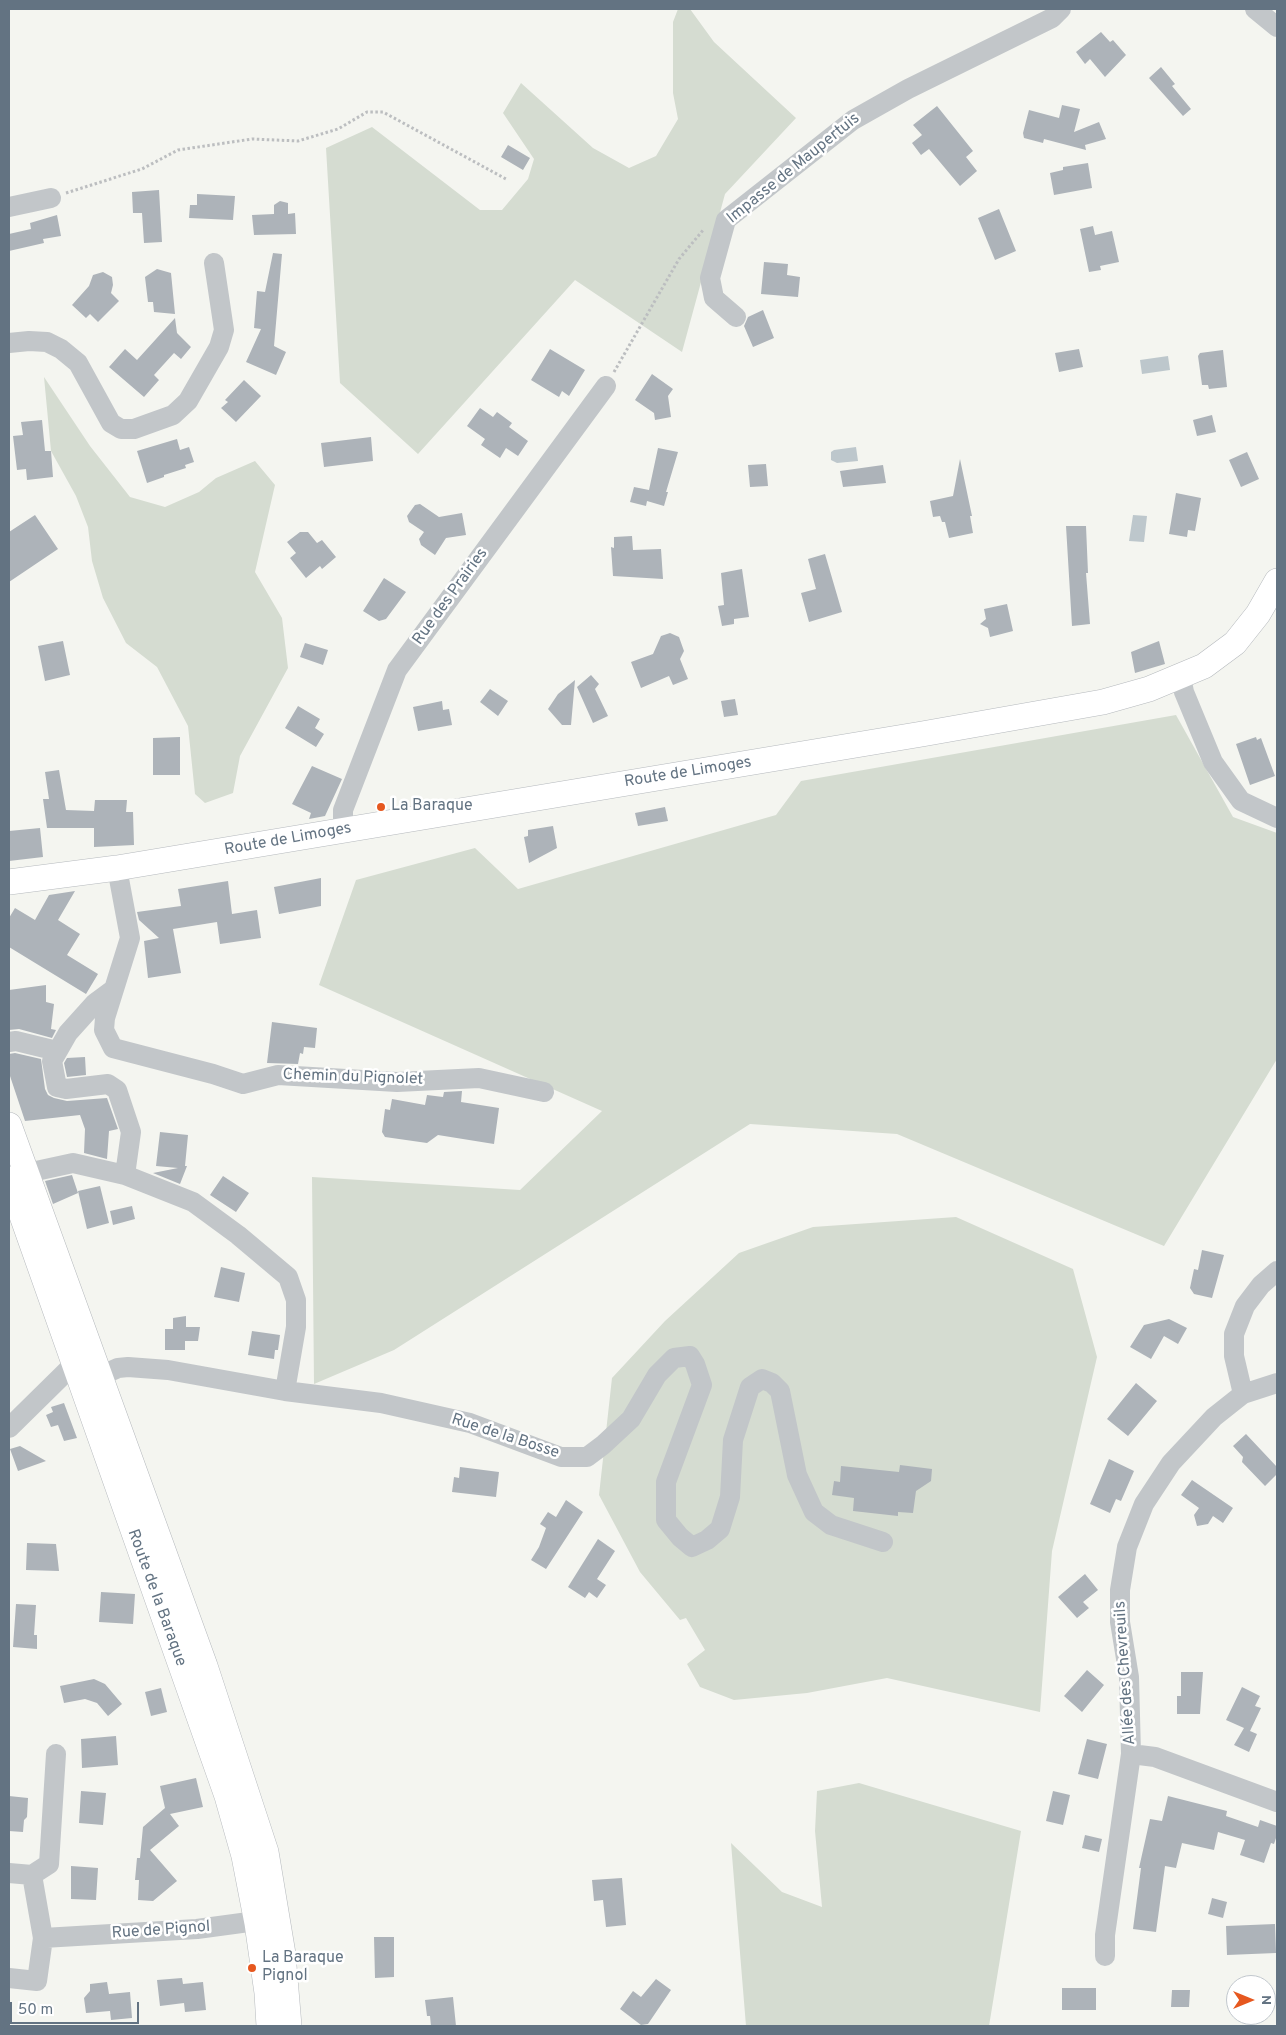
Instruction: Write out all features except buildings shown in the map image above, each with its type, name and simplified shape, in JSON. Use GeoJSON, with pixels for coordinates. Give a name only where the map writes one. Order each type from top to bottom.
{"type":"FeatureCollection","features":[{"type":"Feature","properties":{"kind":"main road","name":"Route de Limoges"},"geometry":{"type":"LineString","coordinates":[[9,882],[54,878],[117,868],[903,738],[1103,702],[1149,689],[1204,666],[1235,643],[1258,614],[1277,581]]}},
{"type":"Feature","properties":{"kind":"main road","name":"Route de Limoges"},"geometry":{"type":"LineString","coordinates":[[9,898],[54,878]]}},
{"type":"Feature","properties":{"kind":"main road"},"geometry":{"type":"LineString","coordinates":[[9,1126],[15,1176]]}},
{"type":"Feature","properties":{"kind":"main road","name":"Route de la Baraque"},"geometry":{"type":"LineString","coordinates":[[9,1151],[73,1364],[227,1796],[244,1856],[267,1920],[290,2026]]}},
{"type":"Feature","properties":{"kind":"main road","name":"Route de la Baraque"},"geometry":{"type":"LineString","coordinates":[[15,1176],[39,1236],[58,1257],[206,1666],[266,1852],[269,2026]]}},
{"type":"Feature","properties":{"kind":"street","name":"Impasse de Maupertuis"},"geometry":{"type":"LineString","coordinates":[[736,317],[714,298],[710,278],[726,220],[853,120],[908,89],[1052,18],[1062,9]]}},
{"type":"Feature","properties":{"kind":"street"},"geometry":{"type":"LineString","coordinates":[[1255,9],[1277,27]]}},
{"type":"Feature","properties":{"kind":"street"},"geometry":{"type":"LineString","coordinates":[[9,207],[51,198]]}},
{"type":"Feature","properties":{"kind":"street"},"geometry":{"type":"LineString","coordinates":[[9,343],[46,342],[61,349],[78,363],[111,423],[121,430],[134,430],[173,415],[188,401],[219,347],[222,338],[224,330],[214,263]]}},
{"type":"Feature","properties":{"kind":"street","name":"Rue des Prairies"},"geometry":{"type":"LineString","coordinates":[[343,830],[343,810],[397,670],[606,386]]}},
{"type":"Feature","properties":{"kind":"street"},"geometry":{"type":"LineString","coordinates":[[1181,677],[1184,692],[1213,762],[1241,801],[1277,818]]}},
{"type":"Feature","properties":{"kind":"street","name":"Chemin du Pignolet"},"geometry":{"type":"LineString","coordinates":[[117,868],[130,938],[114,989],[104,1030],[113,1048],[214,1074],[243,1084],[278,1075],[398,1082],[479,1078],[544,1092]]}},
{"type":"Feature","properties":{"kind":"street"},"geometry":{"type":"LineString","coordinates":[[114,989],[95,1003],[68,1033],[52,1061],[57,1087],[66,1089],[108,1084],[117,1090],[121,1096],[131,1132],[125,1175]]}},
{"type":"Feature","properties":{"kind":"street"},"geometry":{"type":"LineString","coordinates":[[9,1042],[16,1041],[56,1051]]}},
{"type":"Feature","properties":{"kind":"street"},"geometry":{"type":"LineString","coordinates":[[15,1176],[73,1162],[125,1175],[194,1202],[288,1277],[296,1300],[296,1327],[285,1391]]}},
{"type":"Feature","properties":{"kind":"street"},"geometry":{"type":"LineString","coordinates":[[1244,1394],[1234,1356],[1234,1334],[1245,1306],[1261,1285],[1277,1271]]}},
{"type":"Feature","properties":{"kind":"street"},"geometry":{"type":"LineString","coordinates":[[9,1428],[73,1364],[88,1340]]}},
{"type":"Feature","properties":{"kind":"street","name":"Rue de la Bosse"},"geometry":{"type":"LineString","coordinates":[[100,1376],[118,1368],[128,1367],[168,1370],[285,1391],[381,1403],[470,1423],[561,1457],[587,1457],[604,1445],[631,1420],[656,1375],[668,1363],[674,1358],[690,1356],[695,1364],[702,1385],[666,1482],[666,1520],[680,1537],[692,1547],[707,1540],[720,1529],[730,1497],[733,1440],[750,1386],[762,1378],[772,1383],[780,1391],[798,1475],[814,1512],[832,1525],[883,1542]]}},
{"type":"Feature","properties":{"kind":"street","name":"Allée des Chevreuils"},"geometry":{"type":"LineString","coordinates":[[1104,1956],[1106,1925],[1131,1754],[1129,1677],[1120,1622],[1120,1590],[1127,1547],[1144,1504],[1171,1463],[1214,1417],[1244,1394],[1277,1383]]}},
{"type":"Feature","properties":{"kind":"street"},"geometry":{"type":"LineString","coordinates":[[9,1873],[32,1875],[49,1864],[56,1754]]}},
{"type":"Feature","properties":{"kind":"street","name":"Allée des Chevreuils"},"geometry":{"type":"LineString","coordinates":[[1131,1754],[1155,1757],[1277,1802]]}},
{"type":"Feature","properties":{"kind":"street"},"geometry":{"type":"LineString","coordinates":[[9,1978],[37,1981],[43,1938],[32,1875]]}},
{"type":"Feature","properties":{"kind":"street","name":"Rue de Pignol"},"geometry":{"type":"LineString","coordinates":[[43,1938],[197,1929],[267,1920]]}},
{"type":"Feature","properties":{"kind":"path"},"geometry":{"type":"LineString","coordinates":[[51,198],[142,169],[178,150],[252,139],[298,141],[338,129],[367,112],[384,112],[506,179]]}},
{"type":"Feature","properties":{"kind":"path"},"geometry":{"type":"LineString","coordinates":[[606,386],[678,259],[710,222],[726,220]]}},
{"type":"Feature","properties":{"kind":"shaded area"},"geometry":{"type":"Polygon","coordinates":[[[678,9],[690,9],[714,42],[796,118],[725,194],[682,352],[575,280],[418,454],[340,383],[326,148],[372,127],[480,210],[502,210],[528,179],[534,159],[503,113],[521,83],[593,148],[629,168],[656,156],[678,119],[673,93],[673,22],[678,9]]]}},
{"type":"Feature","properties":{"kind":"shaded area"},"geometry":{"type":"Polygon","coordinates":[[[1168,356],[1170,370],[1142,374],[1140,360],[1168,356]]]}},
{"type":"Feature","properties":{"kind":"shaded area"},"geometry":{"type":"Polygon","coordinates":[[[44,377],[90,446],[130,497],[165,507],[199,492],[216,478],[255,461],[275,485],[255,572],[282,618],[288,668],[240,756],[233,793],[205,803],[195,794],[188,726],[157,667],[126,643],[103,598],[92,561],[88,527],[76,496],[51,451],[44,377]]]}},
{"type":"Feature","properties":{"kind":"shaded area"},"geometry":{"type":"Polygon","coordinates":[[[856,447],[858,461],[837,463],[831,460],[831,452],[834,450],[856,447]]]}},
{"type":"Feature","properties":{"kind":"shaded area"},"geometry":{"type":"Polygon","coordinates":[[[1133,515],[1147,516],[1144,542],[1129,541],[1133,515]]]}},
{"type":"Feature","properties":{"kind":"shaded area"},"geometry":{"type":"Polygon","coordinates":[[[1176,715],[1233,817],[1277,833],[1277,1059],[1164,1246],[897,1134],[750,1124],[394,1350],[314,1384],[312,1177],[520,1190],[602,1111],[319,985],[356,880],[475,848],[518,889],[776,815],[801,781],[1176,715]]]}},
{"type":"Feature","properties":{"kind":"shaded area"},"geometry":{"type":"Polygon","coordinates":[[[956,1217],[1073,1269],[1097,1357],[1052,1551],[1040,1712],[887,1678],[807,1693],[734,1700],[700,1687],[687,1664],[705,1650],[686,1618],[680,1620],[640,1572],[599,1495],[612,1378],[665,1321],[739,1253],[813,1227],[956,1217]]]}},
{"type":"Feature","properties":{"kind":"shaded area"},"geometry":{"type":"Polygon","coordinates":[[[859,1783],[1021,1831],[989,2026],[746,2026],[731,1843],[782,1892],[822,1907],[815,1831],[817,1791],[859,1783]]]}},
{"type":"Feature","properties":{"kind":"place","name":"La Baraque"},"geometry":{"type":"Point","coordinates":[381,807]}},
{"type":"Feature","properties":{"kind":"place","name":"La Baraque Pignol"},"geometry":{"type":"Point","coordinates":[252,1968]}}]}
